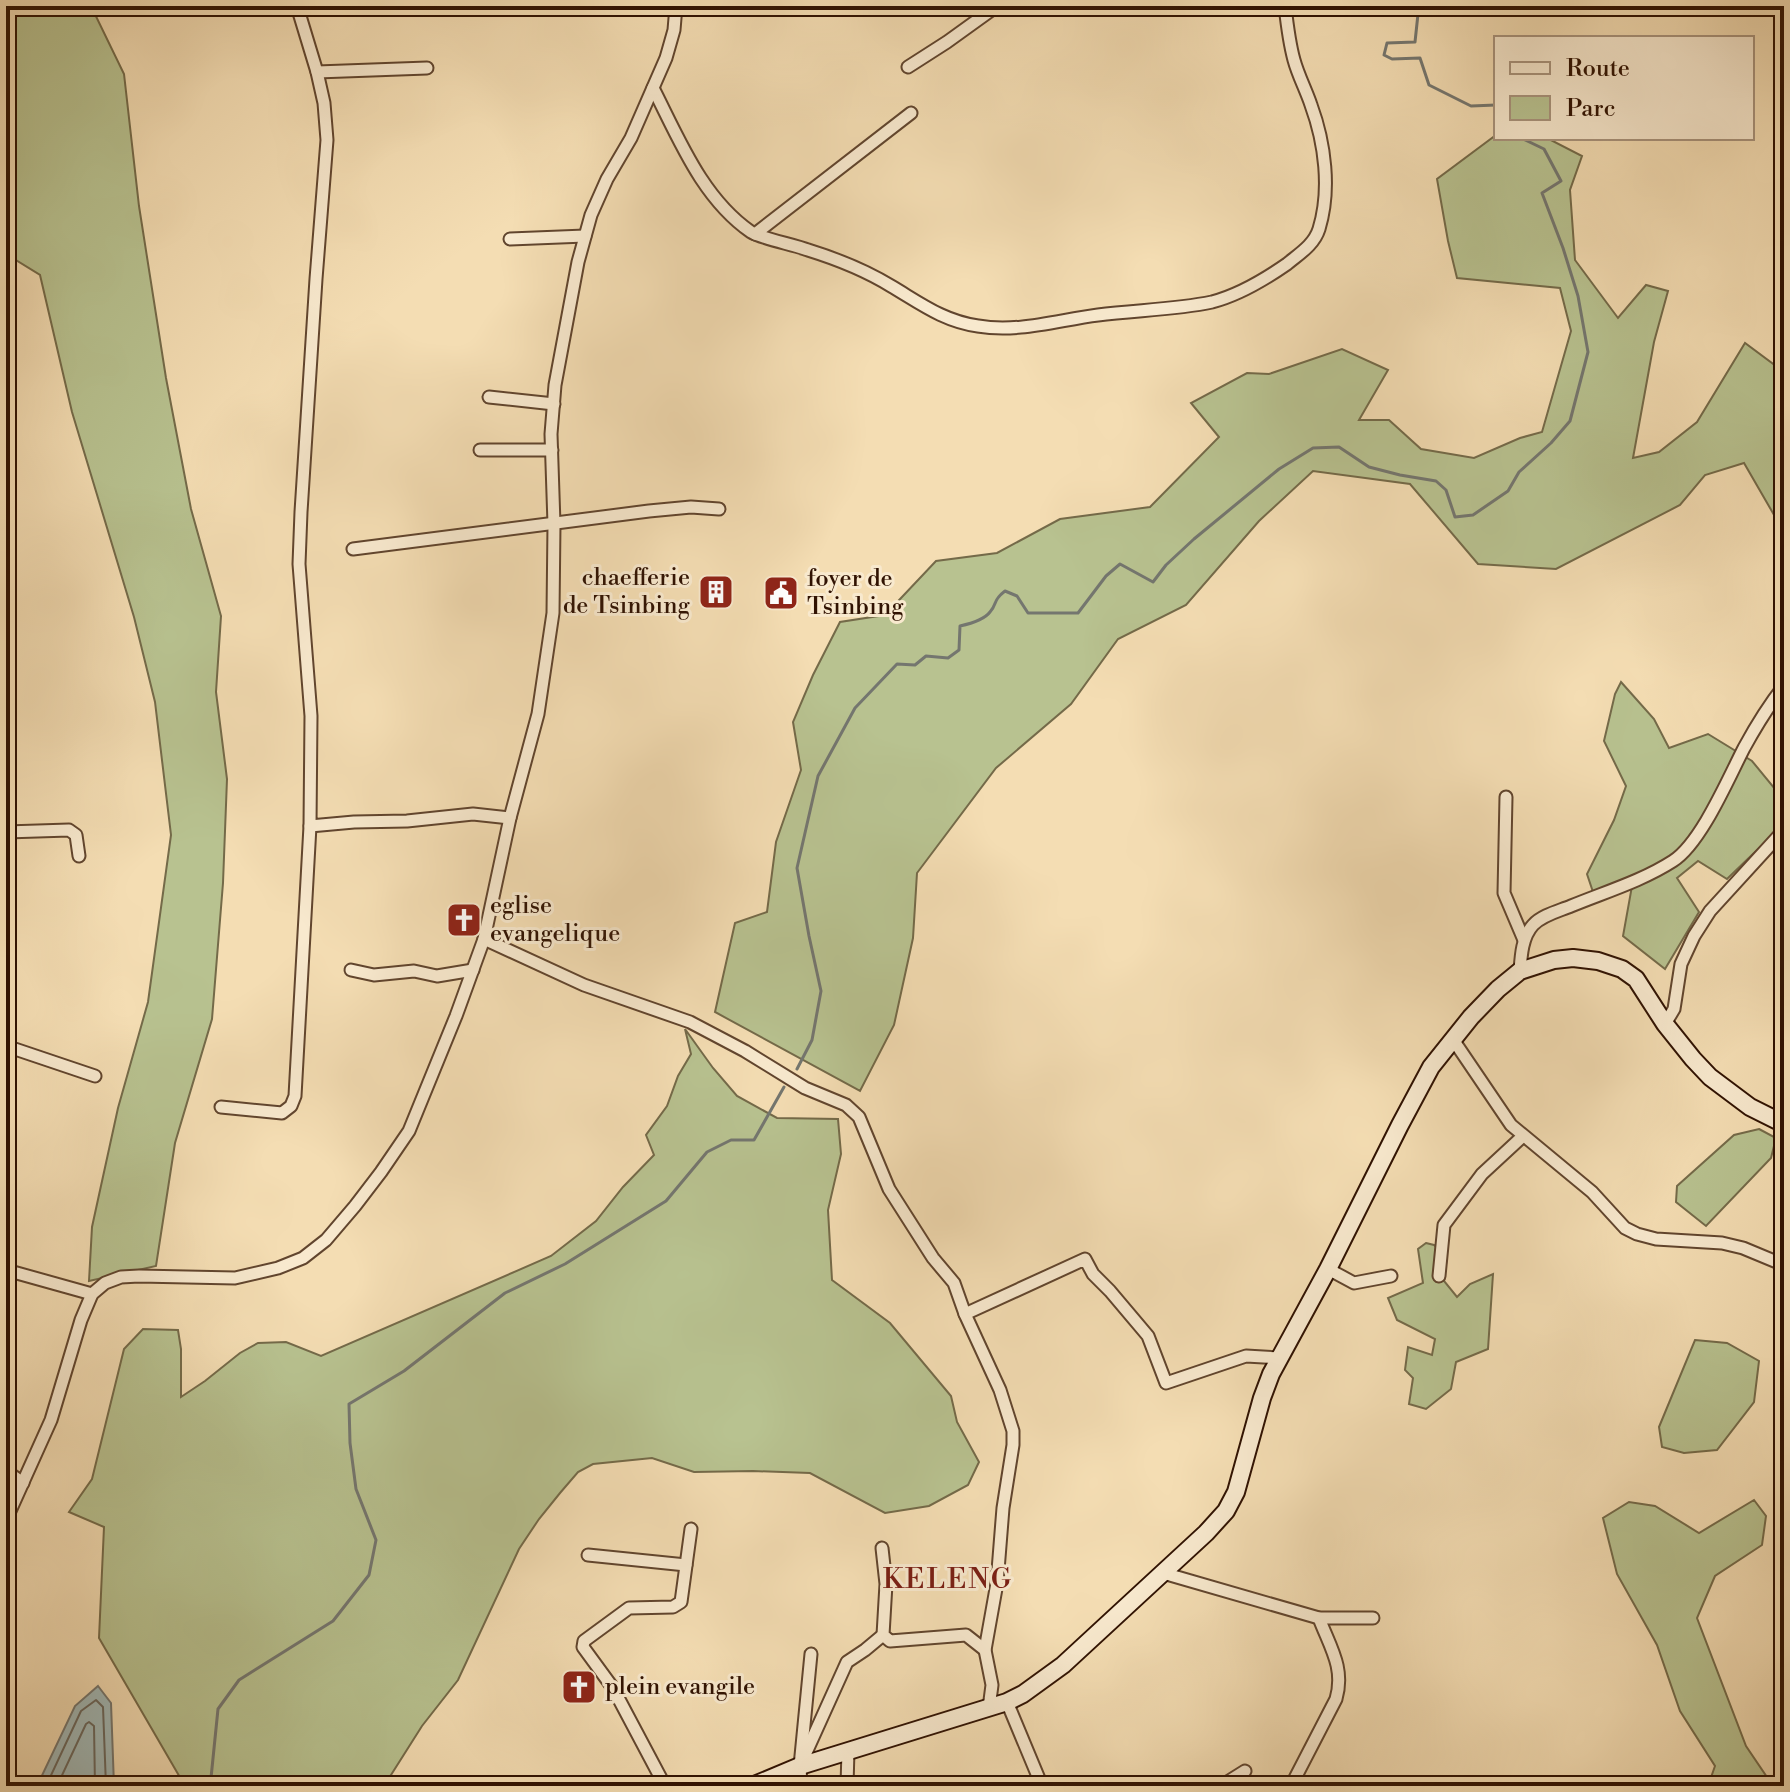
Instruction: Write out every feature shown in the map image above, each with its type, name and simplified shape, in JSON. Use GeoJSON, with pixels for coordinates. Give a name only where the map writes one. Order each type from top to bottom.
{"type":"FeatureCollection","features":[{"type":"Feature","properties":{"kind":"main road"},"geometry":{"type":"LineString","coordinates":[[752,1786],[800,1766],[989,1708],[1023,1694],[1063,1665],[1206,1533],[1226,1511],[1236,1492],[1271,1374],[1431,1067],[1452,1038],[1498,989],[1520,971],[1554,960],[1573,958],[1598,961],[1622,969],[1636,979],[1665,1024],[1710,1077],[1750,1107],[1784,1124]]}},
{"type":"Feature","properties":{"kind":"street"},"geometry":{"type":"LineString","coordinates":[[221,1107],[282,1113],[291,1106],[295,1096],[310,826],[311,716],[299,564],[327,140],[324,103],[297,6]]}},
{"type":"Feature","properties":{"kind":"street"},"geometry":{"type":"LineString","coordinates":[[6,1520],[51,1420],[81,1320],[92,1294],[105,1283],[121,1277],[235,1278],[278,1268],[303,1258],[326,1240],[373,1184],[409,1131],[484,939],[510,818],[538,714],[553,613],[552,450],[555,385],[585,236],[607,179],[631,138],[666,58],[674,30],[676,6]]}},
{"type":"Feature","properties":{"kind":"street"},"geometry":{"type":"LineString","coordinates":[[908,67],[997,6]]}},
{"type":"Feature","properties":{"kind":"street"},"geometry":{"type":"LineString","coordinates":[[653,88],[706,186],[736,220],[755,234],[862,269],[922,307],[976,326],[1006,329],[1155,310],[1213,301],[1245,290],[1278,270],[1315,240],[1325,203],[1321,138],[1295,63],[1285,6]]}},
{"type":"Feature","properties":{"kind":"street"},"geometry":{"type":"LineString","coordinates":[[317,72],[427,68]]}},
{"type":"Feature","properties":{"kind":"street"},"geometry":{"type":"LineString","coordinates":[[755,234],[911,113]]}},
{"type":"Feature","properties":{"kind":"street"},"geometry":{"type":"LineString","coordinates":[[510,239],[585,236]]}},
{"type":"Feature","properties":{"kind":"street"},"geometry":{"type":"LineString","coordinates":[[489,397],[554,404]]}},
{"type":"Feature","properties":{"kind":"street"},"geometry":{"type":"LineString","coordinates":[[480,450],[552,450]]}},
{"type":"Feature","properties":{"kind":"street"},"geometry":{"type":"LineString","coordinates":[[353,549],[677,508],[719,509]]}},
{"type":"Feature","properties":{"kind":"street"},"geometry":{"type":"LineString","coordinates":[[1520,971],[1524,940],[1533,925],[1676,860],[1698,832],[1756,727],[1784,686]]}},
{"type":"Feature","properties":{"kind":"street"},"geometry":{"type":"LineString","coordinates":[[1506,797],[1504,893],[1524,940]]}},
{"type":"Feature","properties":{"kind":"street"},"geometry":{"type":"LineString","coordinates":[[310,826],[473,814],[510,818]]}},
{"type":"Feature","properties":{"kind":"street"},"geometry":{"type":"LineString","coordinates":[[6,832],[69,830],[76,835],[79,856]]}},
{"type":"Feature","properties":{"kind":"street"},"geometry":{"type":"LineString","coordinates":[[1665,1024],[1674,1009],[1681,964],[1694,936],[1710,911],[1784,830]]}},
{"type":"Feature","properties":{"kind":"street"},"geometry":{"type":"LineString","coordinates":[[484,939],[584,985],[690,1022],[805,1088],[846,1105],[859,1117],[889,1189],[933,1258],[954,1283],[1000,1390],[1013,1431],[997,1583],[985,1650],[992,1685],[989,1708]]}},
{"type":"Feature","properties":{"kind":"street"},"geometry":{"type":"LineString","coordinates":[[351,970],[374,975],[414,971],[437,976],[473,970]]}},
{"type":"Feature","properties":{"kind":"street"},"geometry":{"type":"LineString","coordinates":[[1452,1038],[1501,1113],[1523,1136],[1592,1192],[1625,1228],[1656,1239],[1722,1243],[1784,1265]]}},
{"type":"Feature","properties":{"kind":"street"},"geometry":{"type":"LineString","coordinates":[[6,1046],[95,1076]]}},
{"type":"Feature","properties":{"kind":"street"},"geometry":{"type":"LineString","coordinates":[[1439,1276],[1444,1225],[1482,1174],[1523,1136]]}},
{"type":"Feature","properties":{"kind":"street"},"geometry":{"type":"LineString","coordinates":[[965,1314],[1085,1259],[1093,1274],[1148,1336],[1166,1383],[1246,1356],[1280,1358]]}},
{"type":"Feature","properties":{"kind":"street"},"geometry":{"type":"LineString","coordinates":[[1328,1269],[1354,1283],[1391,1276]]}},
{"type":"Feature","properties":{"kind":"street"},"geometry":{"type":"LineString","coordinates":[[6,1270],[92,1294]]}},
{"type":"Feature","properties":{"kind":"street"},"geometry":{"type":"LineString","coordinates":[[6,1471],[23,1483]]}},
{"type":"Feature","properties":{"kind":"street"},"geometry":{"type":"LineString","coordinates":[[665,1786],[613,1688],[583,1647],[584,1641],[629,1608],[673,1607],[681,1602],[691,1529]]}},
{"type":"Feature","properties":{"kind":"street"},"geometry":{"type":"LineString","coordinates":[[800,1766],[847,1662],[883,1635],[886,1584],[882,1548]]}},
{"type":"Feature","properties":{"kind":"street"},"geometry":{"type":"LineString","coordinates":[[588,1555],[686,1565]]}},
{"type":"Feature","properties":{"kind":"street"},"geometry":{"type":"LineString","coordinates":[[1163,1573],[1319,1618],[1373,1618]]}},
{"type":"Feature","properties":{"kind":"street"},"geometry":{"type":"LineString","coordinates":[[1291,1786],[1336,1699],[1340,1684],[1337,1663],[1319,1618]]}},
{"type":"Feature","properties":{"kind":"street"},"geometry":{"type":"LineString","coordinates":[[883,1635],[890,1641],[966,1635],[985,1650]]}},
{"type":"Feature","properties":{"kind":"street"},"geometry":{"type":"LineString","coordinates":[[801,1786],[800,1766],[811,1654]]}},
{"type":"Feature","properties":{"kind":"street"},"geometry":{"type":"LineString","coordinates":[[1007,1702],[1042,1786]]}},
{"type":"Feature","properties":{"kind":"street"},"geometry":{"type":"LineString","coordinates":[[847,1786],[848,1750]]}},
{"type":"Feature","properties":{"kind":"street"},"geometry":{"type":"LineString","coordinates":[[1221,1786],[1245,1771]]}},
{"type":"Feature","properties":{"kind":"green space"},"geometry":{"type":"Polygon","coordinates":[[[6,6],[91,6],[124,74],[139,206],[166,378],[191,509],[221,616],[216,692],[227,779],[223,883],[212,1019],[175,1143],[156,1266],[89,1281],[92,1227],[118,1108],[148,1002],[171,835],[155,702],[134,617],[72,412],[40,275],[6,254],[6,6]]]}},
{"type":"Feature","properties":{"kind":"green space"},"geometry":{"type":"Polygon","coordinates":[[[1494,136],[1494,140],[1551,140],[1582,156],[1570,190],[1575,260],[1618,318],[1646,285],[1668,291],[1654,342],[1633,458],[1659,452],[1697,422],[1745,343],[1784,372],[1784,528],[1744,463],[1705,475],[1680,505],[1556,569],[1478,564],[1410,484],[1313,471],[1259,521],[1186,605],[1118,639],[1071,704],[996,768],[917,873],[913,938],[894,1025],[860,1091],[715,1012],[735,923],[767,912],[776,842],[801,770],[793,722],[840,622],[885,615],[936,561],[997,553],[1060,519],[1150,507],[1219,437],[1191,403],[1247,373],[1269,374],[1342,349],[1388,370],[1359,420],[1389,420],[1421,449],[1474,458],[1542,432],[1571,331],[1560,288],[1457,278],[1437,179],[1494,136]]]}},
{"type":"Feature","properties":{"kind":"green space"},"geometry":{"type":"Polygon","coordinates":[[[1621,682],[1654,719],[1669,748],[1708,734],[1752,761],[1784,800],[1784,824],[1727,879],[1698,861],[1677,878],[1699,912],[1665,969],[1623,936],[1634,875],[1593,892],[1587,874],[1614,820],[1626,786],[1604,741],[1615,694],[1621,682]]]}},
{"type":"Feature","properties":{"kind":"green space"},"geometry":{"type":"Polygon","coordinates":[[[685,1029],[737,1096],[777,1118],[838,1119],[841,1154],[828,1210],[832,1280],[890,1323],[951,1396],[957,1422],[979,1462],[968,1485],[929,1506],[885,1513],[810,1473],[694,1472],[652,1458],[593,1464],[578,1472],[519,1549],[458,1680],[422,1726],[384,1786],[185,1786],[99,1638],[104,1527],[69,1512],[92,1479],[124,1349],[143,1329],[178,1330],[181,1397],[258,1343],[286,1342],[321,1356],[551,1256],[596,1221],[654,1155],[646,1135],[667,1106],[678,1076],[691,1054],[685,1029]]]}},
{"type":"Feature","properties":{"kind":"green space"},"geometry":{"type":"Polygon","coordinates":[[[1759,1129],[1776,1138],[1771,1158],[1706,1226],[1676,1202],[1677,1186],[1734,1135],[1759,1129]]]}},
{"type":"Feature","properties":{"kind":"green space"},"geometry":{"type":"Polygon","coordinates":[[[1426,1243],[1434,1245],[1447,1256],[1444,1281],[1457,1297],[1470,1284],[1493,1274],[1488,1349],[1456,1362],[1451,1389],[1426,1409],[1409,1404],[1413,1378],[1405,1370],[1408,1347],[1432,1355],[1435,1339],[1397,1320],[1388,1298],[1423,1283],[1418,1249],[1426,1243]]]}},
{"type":"Feature","properties":{"kind":"green space"},"geometry":{"type":"Polygon","coordinates":[[[1695,1340],[1727,1343],[1759,1361],[1754,1402],[1717,1450],[1684,1453],[1662,1447],[1659,1427],[1695,1340]]]}},
{"type":"Feature","properties":{"kind":"green space"},"geometry":{"type":"Polygon","coordinates":[[[1754,1500],[1766,1516],[1762,1545],[1715,1576],[1697,1618],[1746,1746],[1773,1786],[1708,1786],[1715,1766],[1680,1711],[1657,1645],[1617,1574],[1603,1518],[1629,1502],[1655,1506],[1699,1533],[1754,1500]]]}},
{"type":"Feature","properties":{"kind":"water"},"geometry":{"type":"Polygon","coordinates":[[[98,1686],[111,1703],[114,1786],[37,1786],[75,1706],[98,1686]]]}},
{"type":"Feature","properties":{"kind":"waterway"},"geometry":{"type":"LineString","coordinates":[[1415,6],[1418,14],[1415,42],[1387,43],[1384,55],[1392,59],[1420,58],[1429,85],[1471,106],[1494,105]]}},
{"type":"Feature","properties":{"kind":"waterway"},"geometry":{"type":"LineString","coordinates":[[797,1069],[812,1040],[821,991],[797,868],[818,776],[855,708],[897,664],[915,665],[926,656],[948,658],[959,650],[960,626],[987,615],[1005,591],[1017,596],[1028,613],[1078,613],[1106,576],[1120,564],[1153,582],[1194,539],[1279,469],[1313,448],[1339,447],[1369,467],[1436,481],[1446,490],[1455,517],[1473,515],[1508,491],[1519,472],[1570,421],[1588,352],[1578,296],[1542,193],[1561,181],[1544,149],[1525,140]]}},
{"type":"Feature","properties":{"kind":"waterway"},"geometry":{"type":"LineString","coordinates":[[205,1786],[211,1778],[218,1709],[239,1680],[333,1621],[369,1575],[376,1540],[356,1489],[349,1404],[404,1371],[505,1293],[565,1264],[666,1201],[707,1152],[731,1140],[754,1140],[784,1087]]}},
{"type":"Feature","properties":{"kind":"place","name":"chaefferie de Tsinbing"},"geometry":{"type":"Point","coordinates":[716,592]}},
{"type":"Feature","properties":{"kind":"place","name":"foyer de Tsinbing"},"geometry":{"type":"Point","coordinates":[781,593]}},
{"type":"Feature","properties":{"kind":"place","name":"eglise evangelique"},"geometry":{"type":"Point","coordinates":[464,920]}},
{"type":"Feature","properties":{"kind":"place","name":"plein evangile"},"geometry":{"type":"Point","coordinates":[579,1687]}},
{"type":"Feature","properties":{"kind":"district","name":"KELENG"},"geometry":{"type":"Point","coordinates":[948,1579]}}]}
